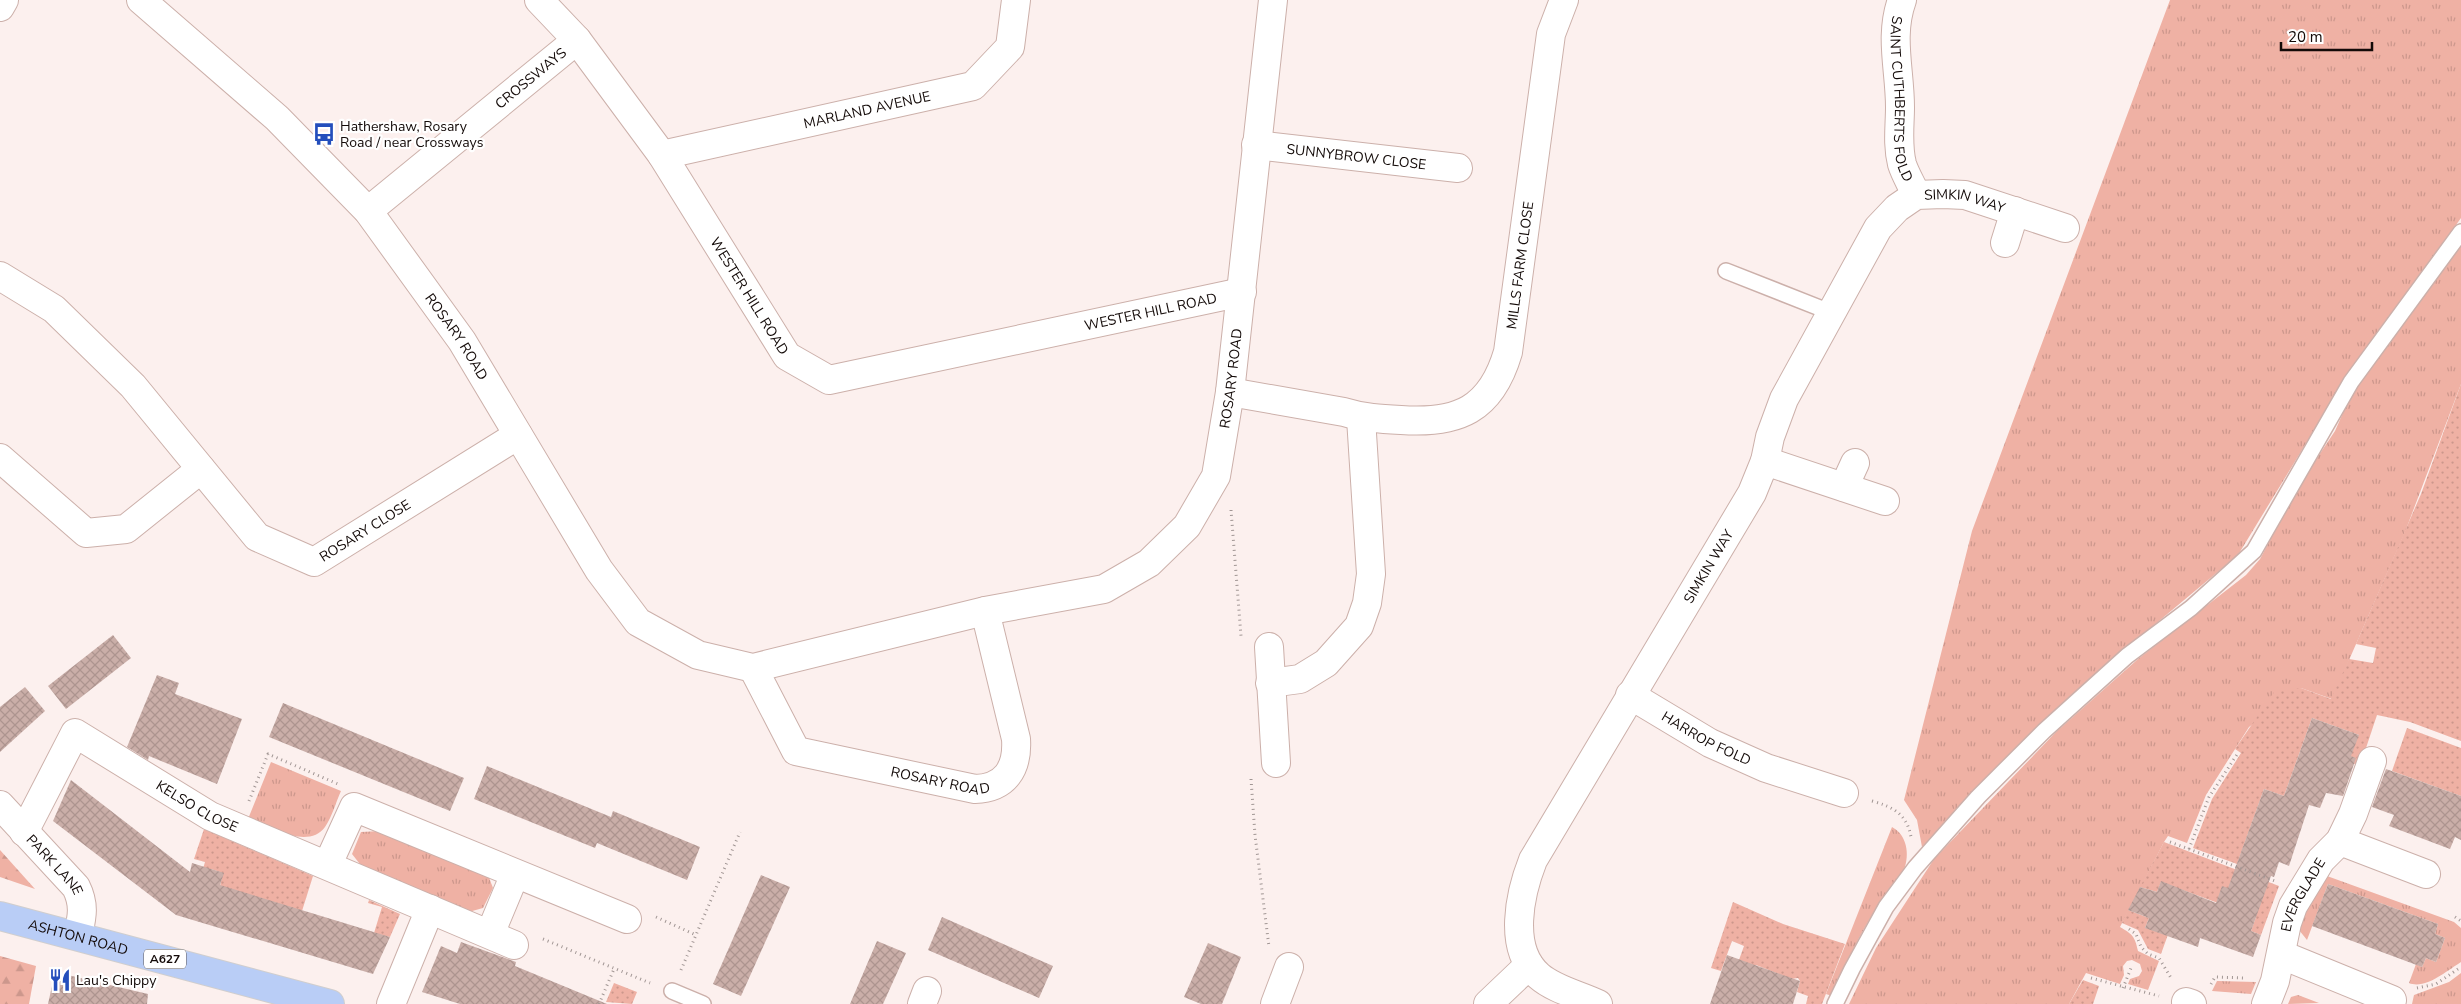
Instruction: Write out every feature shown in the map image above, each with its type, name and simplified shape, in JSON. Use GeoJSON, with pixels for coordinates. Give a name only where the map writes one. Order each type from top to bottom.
{"type":"FeatureCollection","features":[{"type":"Feature","properties":{"kind":"highway","name":"ASHTON ROAD"},"geometry":{"type":"LineString","coordinates":[[0,916],[78,935],[330,1004]]}},
{"type":"Feature","properties":{"kind":"street"},"geometry":{"type":"LineString","coordinates":[[0,6],[4,0]]}},
{"type":"Feature","properties":{"kind":"street","name":"ROSARY ROAD"},"geometry":{"type":"LineString","coordinates":[[141,0],[277,118],[368,211],[462,341],[599,570],[638,622],[698,655],[753,668],[985,611],[1104,589],[1149,563],[1187,526],[1216,476],[1230,392],[1273,0]]}},
{"type":"Feature","properties":{"kind":"street","name":"WESTER HILL ROAD"},"geometry":{"type":"LineString","coordinates":[[539,0],[577,40],[662,155],[787,356],[829,380],[1242,292]]}},
{"type":"Feature","properties":{"kind":"street","name":"MARLAND AVENUE"},"geometry":{"type":"LineString","coordinates":[[662,155],[973,86],[1010,48],[1016,0]]}},
{"type":"Feature","properties":{"kind":"street","name":"MILLS FARM CLOSE"},"geometry":{"type":"LineString","coordinates":[[1230,392],[1344,412],[1362,418],[1430,422],[1451,419],[1469,411],[1487,394],[1502,374],[1508,352],[1551,34],[1564,0]]}},
{"type":"Feature","properties":{"kind":"street","name":"SAINT CUTHBERTS FOLD"},"geometry":{"type":"LineString","coordinates":[[1902,0],[1894,48],[1900,105],[1898,138],[1902,164],[1916,195]]}},
{"type":"Feature","properties":{"kind":"street","name":"CROSSWAYS"},"geometry":{"type":"LineString","coordinates":[[368,211],[577,40]]}},
{"type":"Feature","properties":{"kind":"street","name":"SUNNYBROW CLOSE"},"geometry":{"type":"LineString","coordinates":[[1256,145],[1458,168]]}},
{"type":"Feature","properties":{"kind":"street","name":"SIMKIN WAY"},"geometry":{"type":"LineString","coordinates":[[1528,965],[1521,943],[1520,923],[1524,882],[1533,860],[1752,493],[1765,461],[1770,437],[1784,399],[1830,312],[1878,228],[1897,208],[1916,195],[1965,195],[2065,228]]}},
{"type":"Feature","properties":{"kind":"street","name":"SIMKIN WAY"},"geometry":{"type":"LineString","coordinates":[[2005,243],[2015,211]]}},
{"type":"Feature","properties":{"kind":"street","name":"ROSARY CLOSE"},"geometry":{"type":"LineString","coordinates":[[0,276],[54,309],[133,386],[257,537],[314,562],[518,434]]}},
{"type":"Feature","properties":{"kind":"street"},"geometry":{"type":"LineString","coordinates":[[1270,683],[1300,679],[1326,663],[1359,626],[1367,603],[1371,574],[1362,418]]}},
{"type":"Feature","properties":{"kind":"street"},"geometry":{"type":"LineString","coordinates":[[0,458],[86,533],[126,529],[201,469]]}},
{"type":"Feature","properties":{"kind":"street"},"geometry":{"type":"LineString","coordinates":[[1765,461],[1885,501]]}},
{"type":"Feature","properties":{"kind":"street"},"geometry":{"type":"LineString","coordinates":[[1844,487],[1855,463]]}},
{"type":"Feature","properties":{"kind":"street","name":"ROSARY ROAD"},"geometry":{"type":"LineString","coordinates":[[753,668],[796,752],[974,789],[990,788],[1011,771],[1017,753],[1016,739],[985,611]]}},
{"type":"Feature","properties":{"kind":"street"},"geometry":{"type":"LineString","coordinates":[[1269,647],[1276,763]]}},
{"type":"Feature","properties":{"kind":"street","name":"HARROP FOLD"},"geometry":{"type":"LineString","coordinates":[[1630,695],[1710,743],[1787,765],[1844,793]]}},
{"type":"Feature","properties":{"kind":"street","name":"KELSO CLOSE"},"geometry":{"type":"LineString","coordinates":[[24,832],[75,733],[210,816],[328,864],[502,939],[516,874]]}},
{"type":"Feature","properties":{"kind":"street","name":"EVERGLADE"},"geometry":{"type":"LineString","coordinates":[[2266,1004],[2282,955],[2287,923],[2301,891],[2321,860],[2340,841],[2353,814],[2372,761]]}},
{"type":"Feature","properties":{"kind":"street","name":"PARK LANE"},"geometry":{"type":"LineString","coordinates":[[0,805],[76,887],[82,899],[83,913],[78,935]]}},
{"type":"Feature","properties":{"kind":"street"},"geometry":{"type":"LineString","coordinates":[[328,864],[354,807],[627,919]]}},
{"type":"Feature","properties":{"kind":"street"},"geometry":{"type":"LineString","coordinates":[[2340,841],[2426,874]]}},
{"type":"Feature","properties":{"kind":"street"},"geometry":{"type":"LineString","coordinates":[[391,1004],[430,909]]}},
{"type":"Feature","properties":{"kind":"street"},"geometry":{"type":"LineString","coordinates":[[2282,955],[2400,995]]}},
{"type":"Feature","properties":{"kind":"street"},"geometry":{"type":"LineString","coordinates":[[1488,1004],[1528,965],[1539,977],[1598,1004]]}},
{"type":"Feature","properties":{"kind":"street"},"geometry":{"type":"LineString","coordinates":[[1276,1004],[1288,967]]}},
{"type":"Feature","properties":{"kind":"lane"},"geometry":{"type":"LineString","coordinates":[[1835,1004],[1869,937],[1915,868],[1978,797],[2044,731],[2127,656],[2191,608],[2254,551],[2351,382],[2461,232]]}},
{"type":"Feature","properties":{"kind":"lane"},"geometry":{"type":"LineString","coordinates":[[1726,271],[1830,312]]}},
{"type":"Feature","properties":{"kind":"lane"},"geometry":{"type":"LineString","coordinates":[[672,991],[703,1004]]}},
{"type":"Feature","properties":{"kind":"path"},"geometry":{"type":"LineString","coordinates":[[2189,849],[2209,797],[2238,753]]}},
{"type":"Feature","properties":{"kind":"path"},"geometry":{"type":"LineString","coordinates":[[238,827],[268,754],[346,788]]}},
{"type":"Feature","properties":{"kind":"path"},"geometry":{"type":"LineString","coordinates":[[1844,793],[1892,807],[1909,824],[1915,868]]}},
{"type":"Feature","properties":{"kind":"path"},"geometry":{"type":"LineString","coordinates":[[541,938],[672,991],[740,832]]}},
{"type":"Feature","properties":{"kind":"path"},"geometry":{"type":"LineString","coordinates":[[2170,842],[2283,884]]}},
{"type":"Feature","properties":{"kind":"path"},"geometry":{"type":"LineString","coordinates":[[2455,917],[2461,920]]}},
{"type":"Feature","properties":{"kind":"path"},"geometry":{"type":"LineString","coordinates":[[2129,929],[2136,934],[2141,947],[2148,954],[2159,958]]}},
{"type":"Feature","properties":{"kind":"path"},"geometry":{"type":"LineString","coordinates":[[2400,995],[2436,984],[2461,967]]}},
{"type":"Feature","properties":{"kind":"path"},"geometry":{"type":"LineString","coordinates":[[2124,988],[2131,968]]}},
{"type":"Feature","properties":{"kind":"path"},"geometry":{"type":"LineString","coordinates":[[599,1004],[614,969]]}},
{"type":"Feature","properties":{"kind":"path"},"geometry":{"type":"LineString","coordinates":[[2215,977],[2247,977]]}},
{"type":"Feature","properties":{"kind":"path"},"geometry":{"type":"LineString","coordinates":[[2091,978],[2144,993]]}},
{"type":"Feature","properties":{"kind":"green space"},"geometry":{"type":"Polygon","coordinates":[[[2170,0],[2461,0],[2461,218],[2347,376],[2238,555],[2147,631],[2042,725],[1922,847],[1917,820],[1904,800],[1972,531],[2170,0]]]}},
{"type":"Feature","properties":{"kind":"green space"},"geometry":{"type":"Polygon","coordinates":[[[2461,242],[2461,384],[2405,532],[2332,699],[2301,688],[2249,727],[2206,795],[2187,843],[2168,836],[2164,842],[2120,927],[2132,936],[2138,951],[2159,961],[2148,990],[2128,984],[2130,979],[2139,976],[2142,971],[2140,964],[2132,960],[2127,961],[2123,966],[2124,975],[2120,984],[2086,973],[2069,1004],[1849,1004],[1876,948],[1934,859],[2056,732],[2138,659],[2246,575],[2260,559],[2299,485],[2335,431],[2354,388],[2461,242]]]}},
{"type":"Feature","properties":{"kind":"green space"},"geometry":{"type":"Polygon","coordinates":[[[2461,384],[2461,741],[2410,722],[2377,715],[2360,766],[2339,758],[2359,735],[2312,718],[2284,796],[2264,789],[2237,864],[2193,848],[2212,799],[2241,753],[2235,749],[2274,692],[2301,688],[2331,699],[2349,659],[2373,663],[2376,648],[2356,644],[2421,494],[2461,384]]]}},
{"type":"Feature","properties":{"kind":"green space"},"geometry":{"type":"Polygon","coordinates":[[[2407,728],[2461,748],[2461,796],[2392,771],[2407,728]]]}},
{"type":"Feature","properties":{"kind":"green space"},"geometry":{"type":"Polygon","coordinates":[[[271,762],[341,791],[332,814],[325,827],[318,834],[309,837],[288,835],[248,819],[271,762]]]}},
{"type":"Feature","properties":{"kind":"green space"},"geometry":{"type":"Polygon","coordinates":[[[1892,827],[1901,835],[1906,846],[1907,858],[1904,870],[1864,928],[1832,996],[1826,994],[1892,827]]]}},
{"type":"Feature","properties":{"kind":"green space"},"geometry":{"type":"Polygon","coordinates":[[[204,829],[313,876],[302,911],[220,886],[223,873],[211,869],[200,879],[205,862],[194,859],[204,829]]]}},
{"type":"Feature","properties":{"kind":"green space"},"geometry":{"type":"Polygon","coordinates":[[[381,831],[488,875],[493,888],[483,908],[465,913],[363,868],[352,854],[361,832],[381,831]]]}},
{"type":"Feature","properties":{"kind":"green space"},"geometry":{"type":"Polygon","coordinates":[[[2164,842],[2279,886],[2261,935],[2251,931],[2256,917],[2161,882],[2157,892],[2140,887],[2164,842]]]}},
{"type":"Feature","properties":{"kind":"green space"},"geometry":{"type":"Polygon","coordinates":[[[0,850],[35,889],[0,877],[0,850]]]}},
{"type":"Feature","properties":{"kind":"green space"},"geometry":{"type":"Polygon","coordinates":[[[2327,876],[2454,922],[2461,928],[2461,962],[2429,982],[2422,984],[2409,983],[2416,964],[2422,967],[2426,958],[2436,962],[2445,938],[2435,934],[2438,924],[2328,884],[2307,940],[2299,930],[2303,911],[2327,876]]]}},
{"type":"Feature","properties":{"kind":"green space"},"geometry":{"type":"Polygon","coordinates":[[[369,900],[400,914],[390,937],[374,933],[382,907],[368,903],[369,900]]]}},
{"type":"Feature","properties":{"kind":"green space"},"geometry":{"type":"Polygon","coordinates":[[[1733,902],[1783,924],[1845,944],[1822,1004],[1806,1004],[1808,996],[1797,992],[1800,981],[1798,978],[1791,979],[1756,965],[1735,971],[1744,946],[1732,941],[1721,971],[1711,968],[1733,902]]]}},
{"type":"Feature","properties":{"kind":"green space"},"geometry":{"type":"Polygon","coordinates":[[[2128,910],[2149,918],[2145,928],[2170,929],[2161,954],[2148,949],[2138,930],[2122,923],[2128,910]]]}},
{"type":"Feature","properties":{"kind":"green space"},"geometry":{"type":"Polygon","coordinates":[[[0,956],[36,966],[29,1004],[0,1004],[0,956]]]}},
{"type":"Feature","properties":{"kind":"green space"},"geometry":{"type":"Polygon","coordinates":[[[2461,973],[2461,1004],[2412,1004],[2414,995],[2449,982],[2461,973]]]}},
{"type":"Feature","properties":{"kind":"green space"},"geometry":{"type":"Polygon","coordinates":[[[2083,980],[2099,986],[2093,1004],[2069,1004],[2083,980]]]}},
{"type":"Feature","properties":{"kind":"green space"},"geometry":{"type":"Polygon","coordinates":[[[2217,981],[2256,982],[2251,994],[2212,991],[2217,981]]]}},
{"type":"Feature","properties":{"kind":"green space"},"geometry":{"type":"Polygon","coordinates":[[[614,983],[637,992],[632,1004],[606,1002],[614,983]]]}},
{"type":"Feature","properties":{"kind":"green space"},"geometry":{"type":"Polygon","coordinates":[[[2298,995],[2319,1003],[2288,1004],[2291,997],[2298,995]]]}},
{"type":"Feature","properties":{"kind":"building"},"geometry":{"type":"Polygon","coordinates":[[[113,635],[131,658],[66,709],[48,686],[113,635]]]}},
{"type":"Feature","properties":{"kind":"building"},"geometry":{"type":"Polygon","coordinates":[[[157,675],[179,683],[175,694],[242,719],[217,784],[149,756],[148,760],[127,747],[157,675]]]}},
{"type":"Feature","properties":{"kind":"building"},"geometry":{"type":"Polygon","coordinates":[[[25,687],[45,711],[0,752],[0,707],[25,687]]]}},
{"type":"Feature","properties":{"kind":"building"},"geometry":{"type":"Polygon","coordinates":[[[283,703],[464,778],[450,811],[269,737],[283,703]]]}},
{"type":"Feature","properties":{"kind":"building"},"geometry":{"type":"Polygon","coordinates":[[[2312,718],[2359,735],[2351,756],[2356,758],[2343,796],[2326,793],[2320,808],[2309,805],[2289,866],[2279,862],[2274,877],[2271,876],[2251,931],[2261,935],[2253,957],[2200,938],[2198,947],[2145,928],[2149,918],[2128,910],[2140,887],[2157,892],[2161,881],[2216,903],[2222,886],[2228,888],[2264,789],[2284,796],[2312,718]]]}},
{"type":"Feature","properties":{"kind":"building"},"geometry":{"type":"Polygon","coordinates":[[[487,766],[611,817],[613,811],[700,847],[687,880],[597,843],[595,848],[474,799],[487,766]]]}},
{"type":"Feature","properties":{"kind":"building"},"geometry":{"type":"Polygon","coordinates":[[[2386,769],[2461,796],[2461,840],[2455,837],[2450,849],[2389,826],[2394,815],[2372,807],[2386,769]]]}},
{"type":"Feature","properties":{"kind":"building"},"geometry":{"type":"Polygon","coordinates":[[[71,780],[190,872],[192,863],[224,873],[220,885],[390,937],[373,974],[176,915],[53,821],[71,780]]]}},
{"type":"Feature","properties":{"kind":"building"},"geometry":{"type":"Polygon","coordinates":[[[761,875],[790,887],[741,996],[713,984],[761,875]]]}},
{"type":"Feature","properties":{"kind":"building"},"geometry":{"type":"Polygon","coordinates":[[[2328,884],[2438,924],[2435,934],[2445,938],[2436,962],[2426,958],[2422,967],[2312,926],[2328,884]]]}},
{"type":"Feature","properties":{"kind":"building"},"geometry":{"type":"Polygon","coordinates":[[[942,917],[1053,966],[1039,998],[928,950],[942,917]]]}},
{"type":"Feature","properties":{"kind":"building"},"geometry":{"type":"Polygon","coordinates":[[[877,941],[906,953],[883,1004],[850,1004],[877,941]]]}},
{"type":"Feature","properties":{"kind":"building"},"geometry":{"type":"Polygon","coordinates":[[[461,942],[516,962],[515,966],[607,1004],[460,1004],[422,992],[441,946],[457,953],[461,942]]]}},
{"type":"Feature","properties":{"kind":"building"},"geometry":{"type":"Polygon","coordinates":[[[1208,943],[1241,957],[1222,1004],[1201,1004],[1184,997],[1208,943]]]}},
{"type":"Feature","properties":{"kind":"building"},"geometry":{"type":"Polygon","coordinates":[[[1727,955],[1800,981],[1793,1004],[1710,1004],[1727,955]]]}},
{"type":"Feature","properties":{"kind":"building"},"geometry":{"type":"Polygon","coordinates":[[[55,972],[148,994],[147,1004],[48,1004],[55,972]]]}},
{"type":"Feature","properties":{"kind":"place","name":"Hathershaw, Rosary Road / near Crossways"},"geometry":{"type":"Point","coordinates":[324,134]}},
{"type":"Feature","properties":{"kind":"place","name":"Lau's Chippy"},"geometry":{"type":"Point","coordinates":[60,980]}}]}
